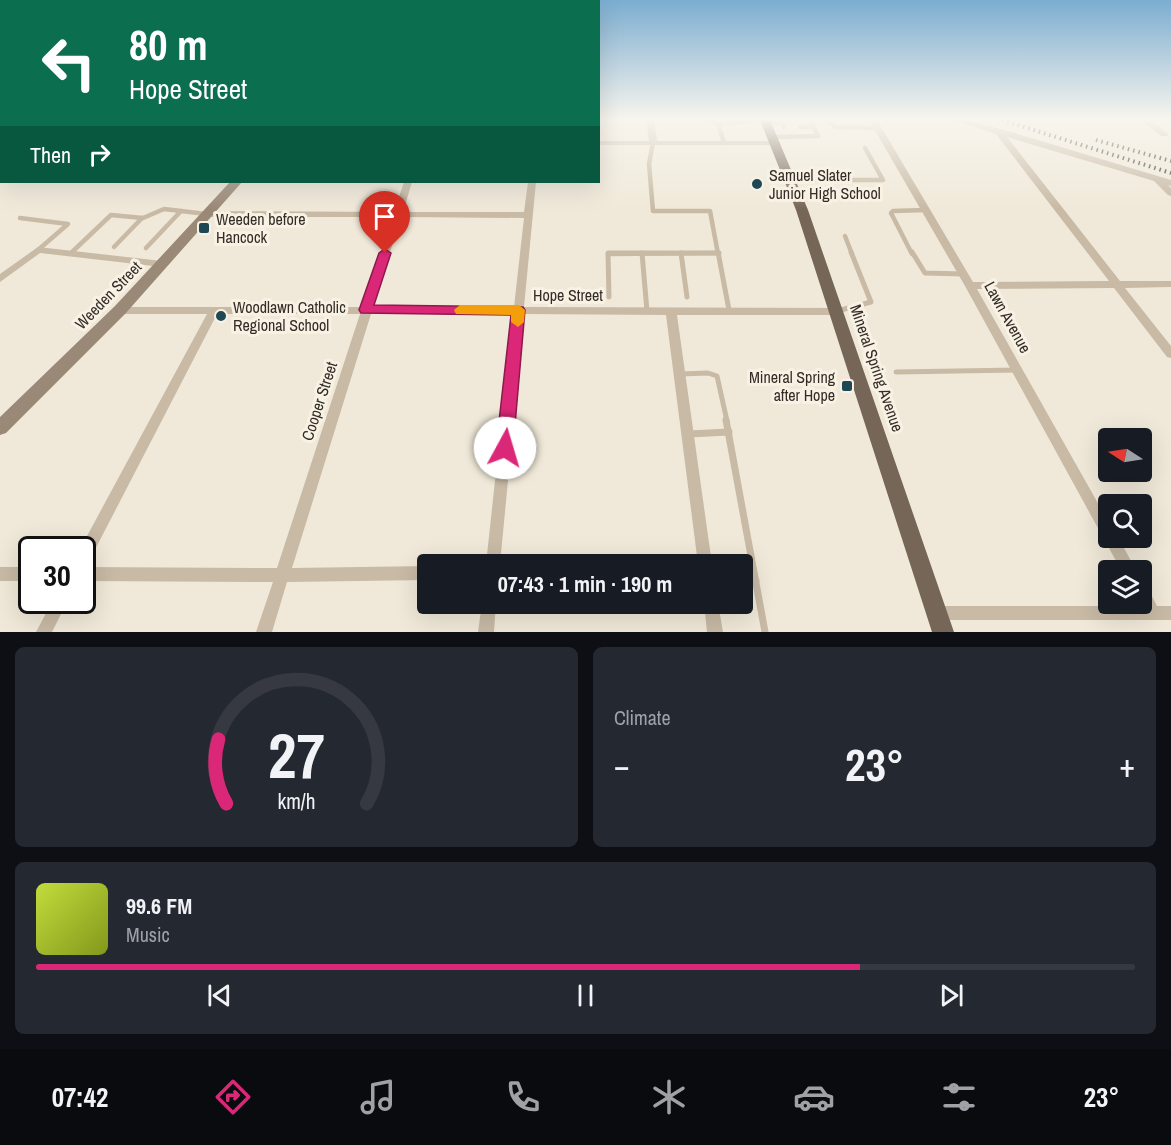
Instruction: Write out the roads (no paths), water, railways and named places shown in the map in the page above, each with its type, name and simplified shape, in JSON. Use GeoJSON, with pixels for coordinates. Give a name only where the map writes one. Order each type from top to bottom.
{"type":"FeatureCollection","features":[{"type":"Feature","properties":{"kind":"main road","name":"Mineral Spring Avenue"},"geometry":{"type":"LineString","coordinates":[[777,149],[837,311],[943,632]]}},
{"type":"Feature","properties":{"kind":"main road","name":"Weeden Street"},"geometry":{"type":"LineString","coordinates":[[0,428],[120,310],[235,183]]}},
{"type":"Feature","properties":{"kind":"street","name":"Lawn Avenue"},"geometry":{"type":"LineString","coordinates":[[890,149],[963,273],[1098,515]]}},
{"type":"Feature","properties":{"kind":"street"},"geometry":{"type":"LineString","coordinates":[[1012,149],[1171,354]]}},
{"type":"Feature","properties":{"kind":"street"},"geometry":{"type":"LineString","coordinates":[[1060,149],[1171,183]]}},
{"type":"Feature","properties":{"kind":"street"},"geometry":{"type":"LineString","coordinates":[[1156,178],[1171,193]]}},
{"type":"Feature","properties":{"kind":"street","name":"Cooper Street"},"geometry":{"type":"LineString","coordinates":[[264,632],[408,183]]}},
{"type":"Feature","properties":{"kind":"street"},"geometry":{"type":"LineString","coordinates":[[494,554],[532,183]]}},
{"type":"Feature","properties":{"kind":"street"},"geometry":{"type":"LineString","coordinates":[[208,214],[529,215]]}},
{"type":"Feature","properties":{"kind":"street"},"geometry":{"type":"LineString","coordinates":[[0,279],[38,250],[162,264]]}},
{"type":"Feature","properties":{"kind":"street"},"geometry":{"type":"LineString","coordinates":[[970,286],[1171,284]]}},
{"type":"Feature","properties":{"kind":"street","name":"Hope Street"},"geometry":{"type":"LineString","coordinates":[[120,310],[837,311]]}},
{"type":"Feature","properties":{"kind":"street"},"geometry":{"type":"LineString","coordinates":[[95,536],[214,310]]}},
{"type":"Feature","properties":{"kind":"street"},"geometry":{"type":"LineString","coordinates":[[671,311],[704,554]]}},
{"type":"Feature","properties":{"kind":"street"},"geometry":{"type":"LineString","coordinates":[[96,574],[417,573]]}},
{"type":"Feature","properties":{"kind":"street"},"geometry":{"type":"LineString","coordinates":[[0,574],[18,574]]}},
{"type":"Feature","properties":{"kind":"street"},"geometry":{"type":"LineString","coordinates":[[936,613],[1171,613]]}},
{"type":"Feature","properties":{"kind":"street"},"geometry":{"type":"LineString","coordinates":[[44,632],[54,614]]}},
{"type":"Feature","properties":{"kind":"street"},"geometry":{"type":"LineString","coordinates":[[486,632],[488,614]]}},
{"type":"Feature","properties":{"kind":"street"},"geometry":{"type":"LineString","coordinates":[[713,614],[715,632]]}},
{"type":"Feature","properties":{"kind":"lane"},"geometry":{"type":"LineString","coordinates":[[652,149],[649,164],[653,211],[710,211],[729,310]]}},
{"type":"Feature","properties":{"kind":"lane"},"geometry":{"type":"LineString","coordinates":[[789,180],[883,180],[866,149]]}},
{"type":"Feature","properties":{"kind":"lane"},"geometry":{"type":"LineString","coordinates":[[114,247],[142,218],[164,209],[208,214]]}},
{"type":"Feature","properties":{"kind":"lane"},"geometry":{"type":"LineString","coordinates":[[926,210],[893,211],[891,213],[921,270],[925,273],[963,273]]}},
{"type":"Feature","properties":{"kind":"lane"},"geometry":{"type":"LineString","coordinates":[[146,248],[181,211]]}},
{"type":"Feature","properties":{"kind":"lane"},"geometry":{"type":"LineString","coordinates":[[71,253],[111,215],[142,218]]}},
{"type":"Feature","properties":{"kind":"lane"},"geometry":{"type":"LineString","coordinates":[[20,218],[68,224],[38,250]]}},
{"type":"Feature","properties":{"kind":"lane"},"geometry":{"type":"LineString","coordinates":[[837,311],[871,302],[846,236]]}},
{"type":"Feature","properties":{"kind":"lane"},"geometry":{"type":"LineString","coordinates":[[609,297],[608,253],[719,253]]}},
{"type":"Feature","properties":{"kind":"lane"},"geometry":{"type":"LineString","coordinates":[[642,253],[647,311]]}},
{"type":"Feature","properties":{"kind":"lane"},"geometry":{"type":"LineString","coordinates":[[681,253],[687,297]]}},
{"type":"Feature","properties":{"kind":"lane"},"geometry":{"type":"LineString","coordinates":[[896,372],[1017,370]]}},
{"type":"Feature","properties":{"kind":"lane"},"geometry":{"type":"LineString","coordinates":[[680,374],[708,373],[717,376],[765,632]]}},
{"type":"Feature","properties":{"kind":"lane"},"geometry":{"type":"LineString","coordinates":[[688,434],[729,432]]}},
{"type":"Feature","properties":{"kind":"railway"},"geometry":{"type":"LineString","coordinates":[[1096,149],[1171,173]]}},
{"type":"Feature","properties":{"kind":"railway"},"geometry":{"type":"LineString","coordinates":[[1130,149],[1171,161]]}},
{"type":"Feature","properties":{"kind":"place","name":"Samuel Slater Junior High School"},"geometry":{"type":"Point","coordinates":[757,184]}},
{"type":"Feature","properties":{"kind":"place","name":"Weeden before Hancock"},"geometry":{"type":"Point","coordinates":[204,228]}},
{"type":"Feature","properties":{"kind":"place","name":"Woodlawn Catholic Regional School"},"geometry":{"type":"Point","coordinates":[221,316]}},
{"type":"Feature","properties":{"kind":"place","name":"Mineral Spring after Hope"},"geometry":{"type":"Point","coordinates":[847,386]}}]}
